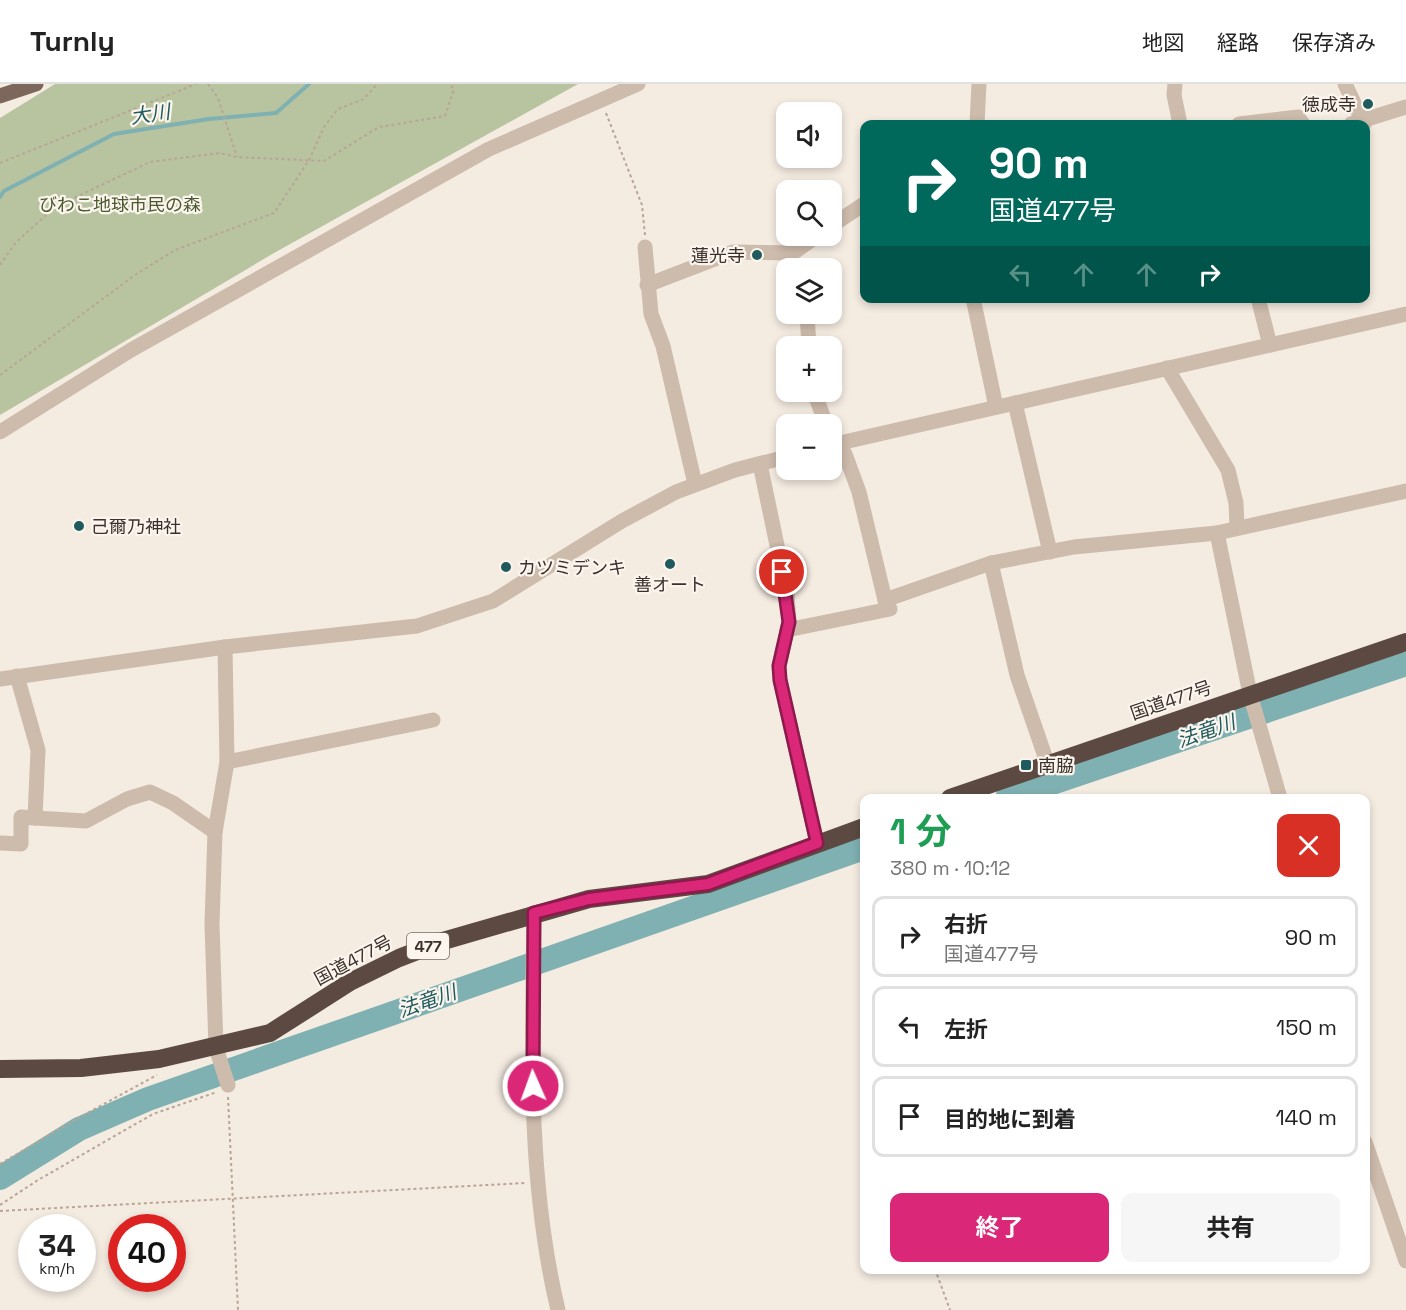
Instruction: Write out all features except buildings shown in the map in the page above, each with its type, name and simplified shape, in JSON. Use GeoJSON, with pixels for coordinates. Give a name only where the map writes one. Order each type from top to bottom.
{"type":"FeatureCollection","features":[{"type":"Feature","properties":{"kind":"highway","name":"国道477号"},"geometry":{"type":"LineString","coordinates":[[962,794],[1406,642]]}},
{"type":"Feature","properties":{"kind":"highway","name":"国道477号"},"geometry":{"type":"LineString","coordinates":[[0,1069],[81,1068],[217,1051],[270,1033],[350,982],[399,958],[442,941],[589,899],[708,884],[860,828]]}},
{"type":"Feature","properties":{"kind":"main road"},"geometry":{"type":"LineString","coordinates":[[0,96],[36,84]]}},
{"type":"Feature","properties":{"kind":"street"},"geometry":{"type":"LineString","coordinates":[[0,432],[131,350],[489,149],[638,84]]}},
{"type":"Feature","properties":{"kind":"street"},"geometry":{"type":"LineString","coordinates":[[977,120],[979,84]]}},
{"type":"Feature","properties":{"kind":"street"},"geometry":{"type":"LineString","coordinates":[[1175,84],[1176,120]]}},
{"type":"Feature","properties":{"kind":"street"},"geometry":{"type":"LineString","coordinates":[[1345,84],[1360,120]]}},
{"type":"Feature","properties":{"kind":"street"},"geometry":{"type":"LineString","coordinates":[[1370,123],[1406,107]]}},
{"type":"Feature","properties":{"kind":"street"},"geometry":{"type":"LineString","coordinates":[[1273,120],[1298,117],[1300,120]]}},
{"type":"Feature","properties":{"kind":"street"},"geometry":{"type":"LineString","coordinates":[[842,219],[860,207]]}},
{"type":"Feature","properties":{"kind":"street"},"geometry":{"type":"LineString","coordinates":[[647,285],[733,252],[793,253],[803,246]]}},
{"type":"Feature","properties":{"kind":"street"},"geometry":{"type":"LineString","coordinates":[[645,247],[651,314],[663,346],[695,484]]}},
{"type":"Feature","properties":{"kind":"street"},"geometry":{"type":"LineString","coordinates":[[793,253],[794,258]]}},
{"type":"Feature","properties":{"kind":"street"},"geometry":{"type":"LineString","coordinates":[[974,303],[996,406]]}},
{"type":"Feature","properties":{"kind":"street"},"geometry":{"type":"LineString","coordinates":[[1259,303],[1270,345]]}},
{"type":"Feature","properties":{"kind":"street"},"geometry":{"type":"LineString","coordinates":[[842,439],[1015,403],[1406,314]]}},
{"type":"Feature","properties":{"kind":"street"},"geometry":{"type":"LineString","coordinates":[[1167,368],[1228,470],[1236,503],[1237,527]]}},
{"type":"Feature","properties":{"kind":"street"},"geometry":{"type":"LineString","coordinates":[[1015,403],[1050,552]]}},
{"type":"Feature","properties":{"kind":"street"},"geometry":{"type":"LineString","coordinates":[[787,630],[890,609],[885,600],[859,492],[842,451]]}},
{"type":"Feature","properties":{"kind":"street"},"geometry":{"type":"LineString","coordinates":[[0,679],[225,647],[417,626],[493,601],[622,521],[695,484],[776,460]]}},
{"type":"Feature","properties":{"kind":"street"},"geometry":{"type":"LineString","coordinates":[[760,464],[787,593],[787,630],[779,666],[780,680],[817,843]]}},
{"type":"Feature","properties":{"kind":"street"},"geometry":{"type":"LineString","coordinates":[[885,600],[991,563],[1124,540],[1156,541],[1217,533],[1406,490]]}},
{"type":"Feature","properties":{"kind":"street"},"geometry":{"type":"LineString","coordinates":[[1217,533],[1250,694],[1279,794]]}},
{"type":"Feature","properties":{"kind":"street"},"geometry":{"type":"LineString","coordinates":[[991,563],[1017,675],[1048,765]]}},
{"type":"Feature","properties":{"kind":"street"},"geometry":{"type":"LineString","coordinates":[[225,647],[227,762],[215,832],[212,924],[217,1051],[228,1087]]}},
{"type":"Feature","properties":{"kind":"street"},"geometry":{"type":"LineString","coordinates":[[17,676],[38,750],[35,818]]}},
{"type":"Feature","properties":{"kind":"street"},"geometry":{"type":"LineString","coordinates":[[227,762],[434,720]]}},
{"type":"Feature","properties":{"kind":"street"},"geometry":{"type":"LineString","coordinates":[[0,843],[21,844],[21,818],[86,820],[128,799],[150,792],[173,803],[215,832]]}},
{"type":"Feature","properties":{"kind":"street"},"geometry":{"type":"LineString","coordinates":[[534,913],[532,1062],[537,1182],[548,1267],[558,1310]]}},
{"type":"Feature","properties":{"kind":"street"},"geometry":{"type":"LineString","coordinates":[[1370,1157],[1406,1261]]}},
{"type":"Feature","properties":{"kind":"path"},"geometry":{"type":"LineString","coordinates":[[0,163],[196,84]]}},
{"type":"Feature","properties":{"kind":"path"},"geometry":{"type":"LineString","coordinates":[[208,84],[218,98],[237,157]]}},
{"type":"Feature","properties":{"kind":"path"},"geometry":{"type":"LineString","coordinates":[[0,375],[135,275],[175,250],[274,213],[309,160],[324,128],[338,110],[364,99],[377,84]]}},
{"type":"Feature","properties":{"kind":"path"},"geometry":{"type":"LineString","coordinates":[[0,265],[16,242],[55,207],[150,162],[219,153],[237,157],[324,161],[379,127],[445,116],[454,89],[449,84]]}},
{"type":"Feature","properties":{"kind":"path"},"geometry":{"type":"LineString","coordinates":[[601,99],[618,150],[642,205],[645,218],[645,247]]}},
{"type":"Feature","properties":{"kind":"path"},"geometry":{"type":"LineString","coordinates":[[0,1164],[165,1071],[175,1056]]}},
{"type":"Feature","properties":{"kind":"path"},"geometry":{"type":"LineString","coordinates":[[0,1205],[38,1180],[153,1114],[228,1087],[238,1310]]}},
{"type":"Feature","properties":{"kind":"path"},"geometry":{"type":"LineString","coordinates":[[0,1211],[537,1182]]}},
{"type":"Feature","properties":{"kind":"path"},"geometry":{"type":"LineString","coordinates":[[937,1274],[950,1310]]}},
{"type":"Feature","properties":{"kind":"green space","name":"びわこ地球市民の森"},"geometry":{"type":"Polygon","coordinates":[[[55,84],[578,84],[274,253],[0,415],[0,118],[55,84]]]}},
{"type":"Feature","properties":{"kind":"waterway","name":"大川"},"geometry":{"type":"LineString","coordinates":[[0,197],[4,191],[114,134],[209,119],[276,113],[309,84]]}},
{"type":"Feature","properties":{"kind":"waterway","name":"法竜川"},"geometry":{"type":"LineString","coordinates":[[1019,794],[1406,664]]}},
{"type":"Feature","properties":{"kind":"waterway","name":"法竜川"},"geometry":{"type":"LineString","coordinates":[[0,1178],[79,1129],[148,1099],[860,849]]}},
{"type":"Feature","properties":{"kind":"place","name":"徳成寺"},"geometry":{"type":"Point","coordinates":[1368,104]}},
{"type":"Feature","properties":{"kind":"place","name":"蓮光寺"},"geometry":{"type":"Point","coordinates":[757,255]}},
{"type":"Feature","properties":{"kind":"place","name":"己爾乃神社"},"geometry":{"type":"Point","coordinates":[79,526]}},
{"type":"Feature","properties":{"kind":"place","name":"善オート"},"geometry":{"type":"Point","coordinates":[670,564]}},
{"type":"Feature","properties":{"kind":"place","name":"カツミデンキ"},"geometry":{"type":"Point","coordinates":[506,567]}},
{"type":"Feature","properties":{"kind":"place","name":"南脇"},"geometry":{"type":"Point","coordinates":[1026,765]}},
{"type":"Feature","properties":{"kind":"route"},"geometry":{"type":"LineString","coordinates":[[533,1086],[534,913],[589,899],[708,884],[817,843],[780,680],[779,666],[789,622],[787,593],[782,572]]}}]}
